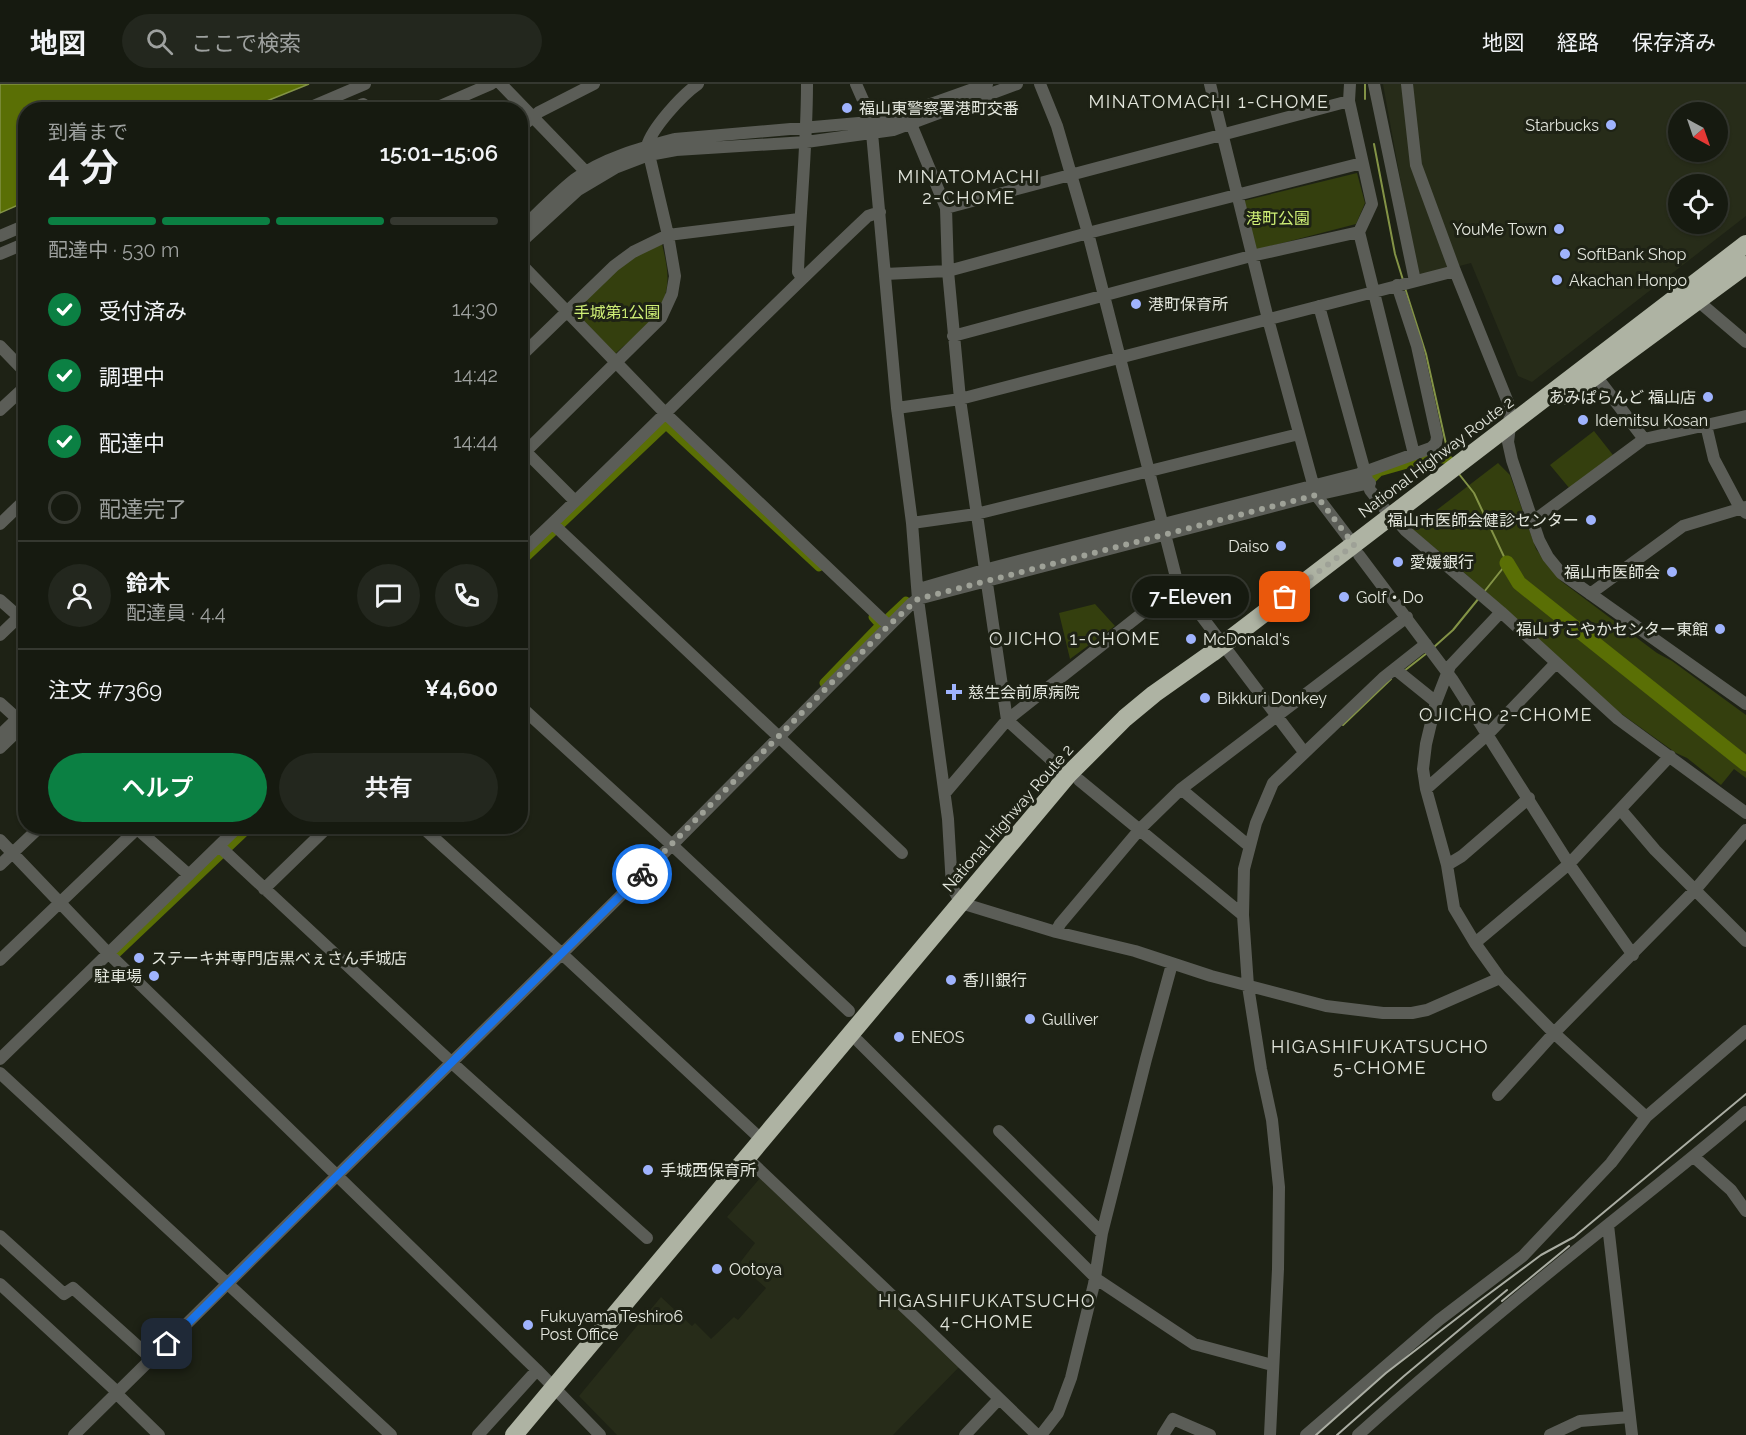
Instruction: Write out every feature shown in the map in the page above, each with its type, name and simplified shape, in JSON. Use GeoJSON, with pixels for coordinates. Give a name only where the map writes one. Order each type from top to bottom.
{"type":"FeatureCollection","features":[{"type":"Feature","properties":{"kind":"highway","name":"National Highway Route 2"},"geometry":{"type":"LineString","coordinates":[[751,1162],[762,1140],[1073,777],[1132,712],[1226,649],[1472,463],[1746,244]]}},
{"type":"Feature","properties":{"kind":"highway","name":"National Highway Route 2"},"geometry":{"type":"LineString","coordinates":[[1509,434],[1596,376],[1746,265]]}},
{"type":"Feature","properties":{"kind":"highway","name":"National Highway Route 2"},"geometry":{"type":"LineString","coordinates":[[514,1435],[557,1392],[751,1162],[858,1041],[966,904]]}},
{"type":"Feature","properties":{"kind":"highway","name":"National Highway Route 2"},"geometry":{"type":"LineString","coordinates":[[528,1435],[557,1392]]}},
{"type":"Feature","properties":{"kind":"street"},"geometry":{"type":"LineString","coordinates":[[323,102],[365,84]]}},
{"type":"Feature","properties":{"kind":"street"},"geometry":{"type":"LineString","coordinates":[[449,102],[491,84]]}},
{"type":"Feature","properties":{"kind":"street"},"geometry":{"type":"LineString","coordinates":[[501,84],[518,102]]}},
{"type":"Feature","properties":{"kind":"street"},"geometry":{"type":"LineString","coordinates":[[528,120],[556,102],[594,84]]}},
{"type":"Feature","properties":{"kind":"street"},"geometry":{"type":"LineString","coordinates":[[802,278],[798,272],[799,219],[806,135],[807,84]]}},
{"type":"Feature","properties":{"kind":"street"},"geometry":{"type":"LineString","coordinates":[[856,84],[867,109],[871,128],[897,408],[945,793],[952,887],[966,904],[1056,932],[1135,951],[1248,986],[1326,1006],[1383,1013],[1412,1013],[1427,1010],[1500,978]]}},
{"type":"Feature","properties":{"kind":"street"},"geometry":{"type":"LineString","coordinates":[[871,128],[987,84]]}},
{"type":"Feature","properties":{"kind":"street"},"geometry":{"type":"LineString","coordinates":[[528,222],[553,198],[586,172],[648,151],[676,150],[871,128],[893,130],[1017,84]]}},
{"type":"Feature","properties":{"kind":"street"},"geometry":{"type":"LineString","coordinates":[[1040,84],[1057,126],[1088,233],[1178,585],[1304,753]]}},
{"type":"Feature","properties":{"kind":"street"},"geometry":{"type":"LineString","coordinates":[[1209,84],[1251,256],[1314,490],[1447,672],[1569,864],[1633,955]]}},
{"type":"Feature","properties":{"kind":"street"},"geometry":{"type":"LineString","coordinates":[[1350,84],[1349,101],[1372,204],[1359,232],[1414,454]]}},
{"type":"Feature","properties":{"kind":"street"},"geometry":{"type":"LineString","coordinates":[[74,1435],[672,845],[919,594],[1314,490],[1368,478],[1414,454],[1431,448],[1436,443],[1437,437],[1417,346],[1374,84]]}},
{"type":"Feature","properties":{"kind":"street"},"geometry":{"type":"LineString","coordinates":[[1407,84],[1416,165],[1455,271],[1509,405],[1509,434],[1532,522],[1548,557],[1561,573],[1746,704]]}},
{"type":"Feature","properties":{"kind":"street"},"geometry":{"type":"LineString","coordinates":[[528,446],[661,318],[666,309],[675,276],[669,235],[648,151],[652,133],[695,85]]}},
{"type":"Feature","properties":{"kind":"street"},"geometry":{"type":"LineString","coordinates":[[946,208],[1349,101]]}},
{"type":"Feature","properties":{"kind":"street"},"geometry":{"type":"LineString","coordinates":[[528,112],[586,172]]}},
{"type":"Feature","properties":{"kind":"street"},"geometry":{"type":"LineString","coordinates":[[911,123],[946,208],[948,272],[960,399],[1007,720],[1073,777],[1243,915]]}},
{"type":"Feature","properties":{"kind":"street"},"geometry":{"type":"LineString","coordinates":[[528,236],[578,190],[648,151]]}},
{"type":"Feature","properties":{"kind":"street"},"geometry":{"type":"LineString","coordinates":[[885,274],[948,272],[1088,233],[1362,163]]}},
{"type":"Feature","properties":{"kind":"street"},"geometry":{"type":"LineString","coordinates":[[528,547],[666,414],[802,278],[868,216],[880,212]]}},
{"type":"Feature","properties":{"kind":"street"},"geometry":{"type":"LineString","coordinates":[[528,349],[614,266],[633,252],[669,235],[799,219]]}},
{"type":"Feature","properties":{"kind":"street"},"geometry":{"type":"LineString","coordinates":[[0,236],[18,228]]}},
{"type":"Feature","properties":{"kind":"street"},"geometry":{"type":"LineString","coordinates":[[953,336],[1251,256],[1359,232]]}},
{"type":"Feature","properties":{"kind":"street"},"geometry":{"type":"LineString","coordinates":[[0,254],[18,246]]}},
{"type":"Feature","properties":{"kind":"street"},"geometry":{"type":"LineString","coordinates":[[528,271],[666,414],[888,626]]}},
{"type":"Feature","properties":{"kind":"street"},"geometry":{"type":"LineString","coordinates":[[897,408],[960,399],[1455,271]]}},
{"type":"Feature","properties":{"kind":"street"},"geometry":{"type":"LineString","coordinates":[[1698,301],[1746,342]]}},
{"type":"Feature","properties":{"kind":"street"},"geometry":{"type":"LineString","coordinates":[[1319,306],[1370,490],[1406,531],[1501,612],[1618,719],[1746,813]]}},
{"type":"Feature","properties":{"kind":"street"},"geometry":{"type":"LineString","coordinates":[[0,346],[18,365]]}},
{"type":"Feature","properties":{"kind":"street"},"geometry":{"type":"LineString","coordinates":[[1596,376],[1644,439]]}},
{"type":"Feature","properties":{"kind":"street"},"geometry":{"type":"LineString","coordinates":[[0,410],[18,393]]}},
{"type":"Feature","properties":{"kind":"street"},"geometry":{"type":"LineString","coordinates":[[1532,522],[1644,439],[1746,416]]}},
{"type":"Feature","properties":{"kind":"street"},"geometry":{"type":"LineString","coordinates":[[1590,594],[1683,526],[1744,509],[1714,459],[1706,425]]}},
{"type":"Feature","properties":{"kind":"street"},"geometry":{"type":"LineString","coordinates":[[912,523],[976,514],[1299,434]]}},
{"type":"Feature","properties":{"kind":"street"},"geometry":{"type":"LineString","coordinates":[[528,458],[575,501]]}},
{"type":"Feature","properties":{"kind":"street"},"geometry":{"type":"LineString","coordinates":[[0,524],[18,507]]}},
{"type":"Feature","properties":{"kind":"street"},"geometry":{"type":"LineString","coordinates":[[553,524],[902,853]]}},
{"type":"Feature","properties":{"kind":"street"},"geometry":{"type":"LineString","coordinates":[[945,793],[1007,720],[1178,585]]}},
{"type":"Feature","properties":{"kind":"street"},"geometry":{"type":"LineString","coordinates":[[0,600],[18,613]]}},
{"type":"Feature","properties":{"kind":"street"},"geometry":{"type":"LineString","coordinates":[[1501,612],[1450,666],[1436,702],[1426,744],[1425,789],[1447,865],[1454,908],[1500,978],[1554,1033],[1646,1117]]}},
{"type":"Feature","properties":{"kind":"street"},"geometry":{"type":"LineString","coordinates":[[1056,932],[1060,924],[1140,830],[1181,789],[1407,617]]}},
{"type":"Feature","properties":{"kind":"street"},"geometry":{"type":"LineString","coordinates":[[0,634],[18,621]]}},
{"type":"Feature","properties":{"kind":"street"},"geometry":{"type":"LineString","coordinates":[[1270,1435],[1278,1269],[1279,1187],[1272,1119],[1261,1069],[1248,986],[1243,915],[1244,869],[1256,823],[1273,783],[1395,669],[1426,644]]}},
{"type":"Feature","properties":{"kind":"street"},"geometry":{"type":"LineString","coordinates":[[1425,789],[1487,735],[1556,663]]}},
{"type":"Feature","properties":{"kind":"street"},"geometry":{"type":"LineString","coordinates":[[1395,669],[1436,702]]}},
{"type":"Feature","properties":{"kind":"street"},"geometry":{"type":"LineString","coordinates":[[0,703],[18,716]]}},
{"type":"Feature","properties":{"kind":"street"},"geometry":{"type":"LineString","coordinates":[[528,713],[849,1011]]}},
{"type":"Feature","properties":{"kind":"street"},"geometry":{"type":"LineString","coordinates":[[0,735],[18,723]]}},
{"type":"Feature","properties":{"kind":"street"},"geometry":{"type":"LineString","coordinates":[[0,748],[18,726]]}},
{"type":"Feature","properties":{"kind":"street"},"geometry":{"type":"LineString","coordinates":[[1475,943],[1569,864],[1670,756]]}},
{"type":"Feature","properties":{"kind":"street"},"geometry":{"type":"LineString","coordinates":[[1181,789],[1249,846]]}},
{"type":"Feature","properties":{"kind":"street"},"geometry":{"type":"LineString","coordinates":[[1447,865],[1462,856],[1529,798]]}},
{"type":"Feature","properties":{"kind":"street"},"geometry":{"type":"LineString","coordinates":[[1621,810],[1654,850],[1746,940]]}},
{"type":"Feature","properties":{"kind":"street"},"geometry":{"type":"LineString","coordinates":[[1497,1095],[1554,1033],[1695,890],[1746,830]]}},
{"type":"Feature","properties":{"kind":"street"},"geometry":{"type":"LineString","coordinates":[[0,865],[33,834]]}},
{"type":"Feature","properties":{"kind":"street"},"geometry":{"type":"LineString","coordinates":[[0,960],[130,834]]}},
{"type":"Feature","properties":{"kind":"street"},"geometry":{"type":"LineString","coordinates":[[145,834],[189,875]]}},
{"type":"Feature","properties":{"kind":"street"},"geometry":{"type":"LineString","coordinates":[[0,1059],[230,834]]}},
{"type":"Feature","properties":{"kind":"street"},"geometry":{"type":"LineString","coordinates":[[264,889],[320,834]]}},
{"type":"Feature","properties":{"kind":"street"},"geometry":{"type":"LineString","coordinates":[[430,834],[762,1140]]}},
{"type":"Feature","properties":{"kind":"street"},"geometry":{"type":"LineString","coordinates":[[0,840],[108,953],[537,1370],[600,1435]]}},
{"type":"Feature","properties":{"kind":"street"},"geometry":{"type":"LineString","coordinates":[[219,846],[451,1062],[647,1239]]}},
{"type":"Feature","properties":{"kind":"street"},"geometry":{"type":"LineString","coordinates":[[751,1162],[1039,1435],[1058,1413],[1071,1378],[1094,1284],[1102,1233],[1172,964]]}},
{"type":"Feature","properties":{"kind":"street"},"geometry":{"type":"LineString","coordinates":[[1306,1435],[1439,1320],[1523,1256],[1611,1163],[1646,1117],[1746,1031]]}},
{"type":"Feature","properties":{"kind":"street"},"geometry":{"type":"LineString","coordinates":[[858,1041],[1094,1276],[1194,1344],[1272,1365]]}},
{"type":"Feature","properties":{"kind":"street"},"geometry":{"type":"LineString","coordinates":[[0,1073],[391,1435]]}},
{"type":"Feature","properties":{"kind":"street"},"geometry":{"type":"LineString","coordinates":[[1358,1435],[1398,1399],[1746,1112]]}},
{"type":"Feature","properties":{"kind":"street"},"geometry":{"type":"LineString","coordinates":[[999,1131],[1102,1233]]}},
{"type":"Feature","properties":{"kind":"street"},"geometry":{"type":"LineString","coordinates":[[1694,1157],[1731,1190],[1746,1211]]}},
{"type":"Feature","properties":{"kind":"street"},"geometry":{"type":"LineString","coordinates":[[1608,1225],[1632,1435]]}},
{"type":"Feature","properties":{"kind":"street"},"geometry":{"type":"LineString","coordinates":[[0,1236],[64,1294],[73,1288],[152,1359]]}},
{"type":"Feature","properties":{"kind":"street"},"geometry":{"type":"LineString","coordinates":[[0,1284],[159,1435]]}},
{"type":"Feature","properties":{"kind":"street"},"geometry":{"type":"LineString","coordinates":[[478,1435],[537,1370]]}},
{"type":"Feature","properties":{"kind":"street"},"geometry":{"type":"LineString","coordinates":[[966,1435],[999,1399]]}},
{"type":"Feature","properties":{"kind":"street"},"geometry":{"type":"LineString","coordinates":[[1550,1435],[1580,1421],[1630,1418]]}},
{"type":"Feature","properties":{"kind":"street"},"geometry":{"type":"LineString","coordinates":[[1163,1435],[1173,1419],[1210,1435]]}},
{"type":"Feature","properties":{"kind":"shaded area"},"geometry":{"type":"Polygon","coordinates":[[[0,84],[309,84],[264,102],[18,102],[18,205],[0,213],[0,84]]]}},
{"type":"Feature","properties":{"kind":"shaded area"},"geometry":{"type":"Polygon","coordinates":[[[1383,84],[1746,84],[1746,216],[1728,230],[1728,174],[1668,174],[1668,234],[1723,234],[1532,382],[1518,376],[1471,263],[1418,277],[1383,84]]]}},
{"type":"Feature","properties":{"kind":"shaded area"},"geometry":{"type":"Polygon","coordinates":[[[761,1177],[960,1366],[893,1435],[617,1435],[579,1396],[661,1297],[692,1326],[695,1323],[711,1339],[734,1317],[738,1320],[766,1288],[739,1264],[755,1243],[727,1217],[761,1177]]]}},
{"type":"Feature","properties":{"kind":"green space","name":"港町公園"},"geometry":{"type":"Polygon","coordinates":[[[1357,173],[1365,203],[1356,224],[1256,250],[1243,201],[1357,173]]]}},
{"type":"Feature","properties":{"kind":"green space","name":"手城第1公園"},"geometry":{"type":"Polygon","coordinates":[[[662,244],[667,275],[665,297],[655,316],[615,354],[575,311],[627,260],[662,244]]]}},
{"type":"Feature","properties":{"kind":"green space"},"geometry":{"type":"Polygon","coordinates":[[[1594,431],[1613,455],[1570,489],[1550,465],[1594,431]]]}},
{"type":"Feature","properties":{"kind":"green space"},"geometry":{"type":"Polygon","coordinates":[[[1498,463],[1510,475],[1536,549],[1561,581],[1657,653],[1672,661],[1746,715],[1746,778],[1734,769],[1721,785],[1687,758],[1676,753],[1616,710],[1458,567],[1412,529],[1498,463]]]}},
{"type":"Feature","properties":{"kind":"green space"},"geometry":{"type":"Polygon","coordinates":[[[1095,604],[1115,626],[1070,659],[1059,613],[1095,604]]]}},
{"type":"Feature","properties":{"kind":"waterway"},"geometry":{"type":"LineString","coordinates":[[1365,84],[1365,99]]}},
{"type":"Feature","properties":{"kind":"waterway"},"geometry":{"type":"LineString","coordinates":[[1374,144],[1395,254],[1403,280]]}},
{"type":"Feature","properties":{"kind":"waterway"},"geometry":{"type":"LineString","coordinates":[[1405,288],[1426,354],[1450,462]]}},
{"type":"Feature","properties":{"kind":"waterway"},"geometry":{"type":"LineString","coordinates":[[528,555],[666,425],[819,567]]}},
{"type":"Feature","properties":{"kind":"waterway"},"geometry":{"type":"LineString","coordinates":[[1363,480],[1373,478],[1379,472],[1432,457],[1449,460]]}},
{"type":"Feature","properties":{"kind":"waterway"},"geometry":{"type":"LineString","coordinates":[[1459,474],[1474,493],[1507,563],[1484,592]]}},
{"type":"Feature","properties":{"kind":"waterway"},"geometry":{"type":"LineString","coordinates":[[1507,563],[1519,583],[1746,764]]}},
{"type":"Feature","properties":{"kind":"waterway"},"geometry":{"type":"LineString","coordinates":[[1434,647],[1453,630],[1479,598]]}},
{"type":"Feature","properties":{"kind":"waterway"},"geometry":{"type":"LineString","coordinates":[[889,617],[906,601]]}},
{"type":"Feature","properties":{"kind":"waterway"},"geometry":{"type":"LineString","coordinates":[[824,683],[880,625],[873,617]]}},
{"type":"Feature","properties":{"kind":"waterway"},"geometry":{"type":"LineString","coordinates":[[1404,671],[1427,653]]}},
{"type":"Feature","properties":{"kind":"waterway"},"geometry":{"type":"LineString","coordinates":[[1343,725],[1391,679]]}},
{"type":"Feature","properties":{"kind":"waterway"},"geometry":{"type":"LineString","coordinates":[[115,955],[243,834]]}},
{"type":"Feature","properties":{"kind":"railway"},"geometry":{"type":"LineString","coordinates":[[1316,1435],[1386,1373],[1478,1302],[1541,1255],[1574,1237],[1746,1094]]}},
{"type":"Feature","properties":{"kind":"railway"},"geometry":{"type":"LineString","coordinates":[[1502,1301],[1569,1246]]}},
{"type":"Feature","properties":{"kind":"railway"},"geometry":{"type":"LineString","coordinates":[[1337,1435],[1507,1290]]}},
{"type":"Feature","properties":{"kind":"way so far"},"geometry":{"type":"LineString","coordinates":[[642,874],[888,626],[918,599],[1316,495],[1354,545],[1285,597]]}},
{"type":"Feature","properties":{"kind":"place","name":"福山東警察署港町交番"},"geometry":{"type":"Point","coordinates":[847,108]}},
{"type":"Feature","properties":{"kind":"place","name":"Starbucks"},"geometry":{"type":"Point","coordinates":[1611,125]}},
{"type":"Feature","properties":{"kind":"place","name":"YouMe Town"},"geometry":{"type":"Point","coordinates":[1559,229]}},
{"type":"Feature","properties":{"kind":"place","name":"SoftBank Shop"},"geometry":{"type":"Point","coordinates":[1565,254]}},
{"type":"Feature","properties":{"kind":"place","name":"Akachan Honpo"},"geometry":{"type":"Point","coordinates":[1557,280]}},
{"type":"Feature","properties":{"kind":"place","name":"港町保育所"},"geometry":{"type":"Point","coordinates":[1136,304]}},
{"type":"Feature","properties":{"kind":"place","name":"あみぱらんど 福山店"},"geometry":{"type":"Point","coordinates":[1708,397]}},
{"type":"Feature","properties":{"kind":"place","name":"Idemitsu Kosan"},"geometry":{"type":"Point","coordinates":[1583,420]}},
{"type":"Feature","properties":{"kind":"place","name":"福山市医師会健診センター"},"geometry":{"type":"Point","coordinates":[1591,520]}},
{"type":"Feature","properties":{"kind":"place","name":"Daiso"},"geometry":{"type":"Point","coordinates":[1281,546]}},
{"type":"Feature","properties":{"kind":"place","name":"愛媛銀行"},"geometry":{"type":"Point","coordinates":[1398,562]}},
{"type":"Feature","properties":{"kind":"place","name":"福山市医師会"},"geometry":{"type":"Point","coordinates":[1672,572]}},
{"type":"Feature","properties":{"kind":"place","name":"7-Eleven"},"geometry":{"type":"Point","coordinates":[1285,597]}},
{"type":"Feature","properties":{"kind":"place","name":"Golf・Do"},"geometry":{"type":"Point","coordinates":[1344,597]}},
{"type":"Feature","properties":{"kind":"place","name":"福山すこやかセンター東館"},"geometry":{"type":"Point","coordinates":[1720,629]}},
{"type":"Feature","properties":{"kind":"place","name":"McDonald's"},"geometry":{"type":"Point","coordinates":[1191,639]}},
{"type":"Feature","properties":{"kind":"place","name":"慈生会前原病院"},"geometry":{"type":"Point","coordinates":[954,692]}},
{"type":"Feature","properties":{"kind":"place","name":"Bikkuri Donkey"},"geometry":{"type":"Point","coordinates":[1205,698]}},
{"type":"Feature","properties":{"kind":"place","name":"ステーキ丼専門店黒べぇさん手城店"},"geometry":{"type":"Point","coordinates":[139,958]}},
{"type":"Feature","properties":{"kind":"place","name":"駐車場"},"geometry":{"type":"Point","coordinates":[154,976]}},
{"type":"Feature","properties":{"kind":"place","name":"香川銀行"},"geometry":{"type":"Point","coordinates":[951,980]}},
{"type":"Feature","properties":{"kind":"place","name":"Gulliver"},"geometry":{"type":"Point","coordinates":[1030,1019]}},
{"type":"Feature","properties":{"kind":"place","name":"ENEOS"},"geometry":{"type":"Point","coordinates":[899,1037]}},
{"type":"Feature","properties":{"kind":"place","name":"手城西保育所"},"geometry":{"type":"Point","coordinates":[648,1170]}},
{"type":"Feature","properties":{"kind":"place","name":"Ootoya"},"geometry":{"type":"Point","coordinates":[717,1269]}},
{"type":"Feature","properties":{"kind":"place","name":"Fukuyama Teshiro6 Post Office"},"geometry":{"type":"Point","coordinates":[528,1325]}},
{"type":"Feature","properties":{"kind":"district","name":"MINATOMACHI 1-CHOME"},"geometry":{"type":"Point","coordinates":[1209,101]}},
{"type":"Feature","properties":{"kind":"district","name":"MINATOMACHI 2-CHOME"},"geometry":{"type":"Point","coordinates":[969,186]}},
{"type":"Feature","properties":{"kind":"district","name":"OJICHO 1-CHOME"},"geometry":{"type":"Point","coordinates":[1075,638]}},
{"type":"Feature","properties":{"kind":"district","name":"OJICHO 2-CHOME"},"geometry":{"type":"Point","coordinates":[1506,714]}},
{"type":"Feature","properties":{"kind":"district","name":"HIGASHIFUKATSUCHO 5-CHOME"},"geometry":{"type":"Point","coordinates":[1380,1056]}},
{"type":"Feature","properties":{"kind":"district","name":"HIGASHIFUKATSUCHO 4-CHOME"},"geometry":{"type":"Point","coordinates":[987,1310]}},
{"type":"Feature","properties":{"kind":"route"},"geometry":{"type":"LineString","coordinates":[[167,1344],[642,874]]}}]}
